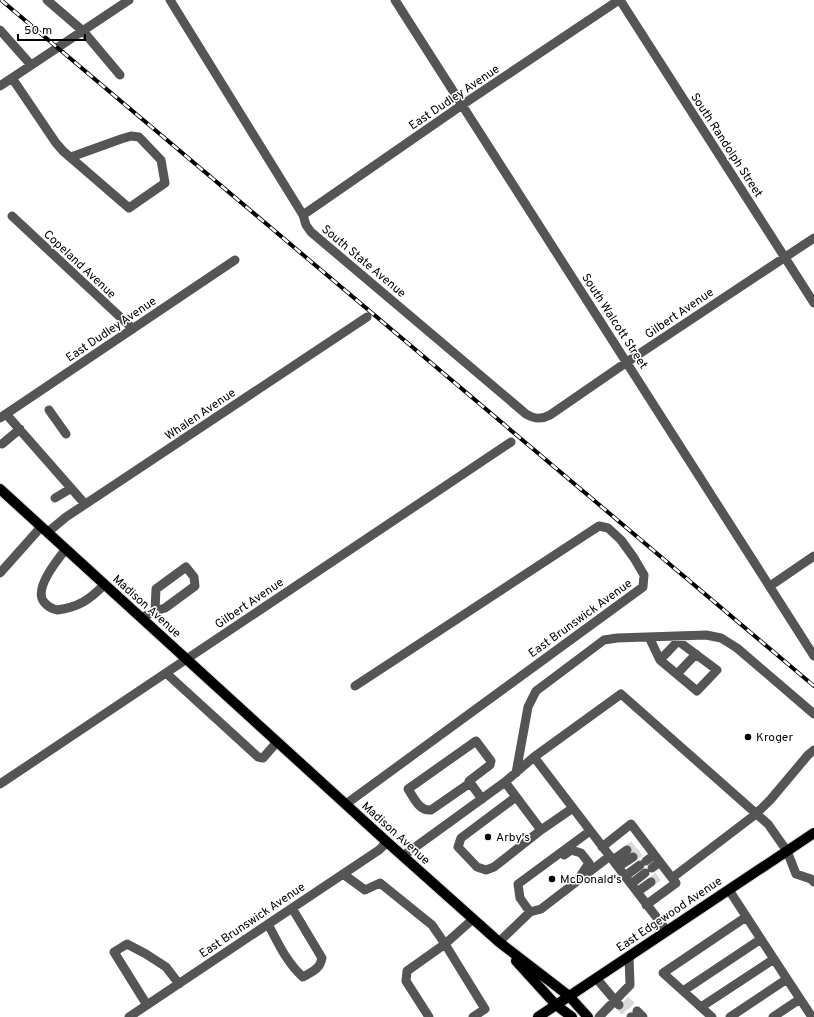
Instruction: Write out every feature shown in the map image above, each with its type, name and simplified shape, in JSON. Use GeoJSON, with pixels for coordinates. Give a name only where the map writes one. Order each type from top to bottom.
{"type":"FeatureCollection","features":[{"type":"Feature","properties":{"kind":"main road","name":"Madison Avenue"},"geometry":{"type":"LineString","coordinates":[[0,489],[387,842],[499,942],[569,996],[588,1017]]}},
{"type":"Feature","properties":{"kind":"main road","name":"East Edgewood Avenue"},"geometry":{"type":"LineString","coordinates":[[538,1017],[813,835]]}},
{"type":"Feature","properties":{"kind":"main road","name":"Madison Avenue"},"geometry":{"type":"LineString","coordinates":[[499,942],[556,1005],[572,1017]]}},
{"type":"Feature","properties":{"kind":"street"},"geometry":{"type":"LineString","coordinates":[[47,0],[83,31],[120,75]]}},
{"type":"Feature","properties":{"kind":"street"},"geometry":{"type":"LineString","coordinates":[[0,86],[130,0]]}},
{"type":"Feature","properties":{"kind":"street","name":"South State Avenue"},"geometry":{"type":"LineString","coordinates":[[170,0],[303,215],[306,225],[311,232],[526,414],[536,419]]}},
{"type":"Feature","properties":{"kind":"street","name":"South Walcott Street"},"geometry":{"type":"LineString","coordinates":[[395,0],[814,656]]}},
{"type":"Feature","properties":{"kind":"street","name":"East Dudley Avenue"},"geometry":{"type":"LineString","coordinates":[[303,215],[462,105],[620,0]]}},
{"type":"Feature","properties":{"kind":"street","name":"South Randolph Street"},"geometry":{"type":"LineString","coordinates":[[620,0],[814,303]]}},
{"type":"Feature","properties":{"kind":"street"},"geometry":{"type":"LineString","coordinates":[[0,30],[31,65]]}},
{"type":"Feature","properties":{"kind":"street"},"geometry":{"type":"LineString","coordinates":[[12,78],[56,143],[71,157],[129,208],[165,183],[162,160],[139,137],[130,136],[121,138],[71,157]]}},
{"type":"Feature","properties":{"kind":"street","name":"Copeland Avenue"},"geometry":{"type":"LineString","coordinates":[[12,216],[133,329]]}},
{"type":"Feature","properties":{"kind":"street","name":"Gilbert Avenue"},"geometry":{"type":"LineString","coordinates":[[536,419],[546,418],[627,362],[814,238]]}},
{"type":"Feature","properties":{"kind":"street","name":"East Dudley Avenue"},"geometry":{"type":"LineString","coordinates":[[3,416],[235,260]]}},
{"type":"Feature","properties":{"kind":"street","name":"Whalen Avenue"},"geometry":{"type":"LineString","coordinates":[[0,573],[44,530],[63,519],[367,317]]}},
{"type":"Feature","properties":{"kind":"street"},"geometry":{"type":"LineString","coordinates":[[49,410],[66,434]]}},
{"type":"Feature","properties":{"kind":"street"},"geometry":{"type":"LineString","coordinates":[[3,416],[20,429],[70,489],[85,504]]}},
{"type":"Feature","properties":{"kind":"street"},"geometry":{"type":"LineString","coordinates":[[2,444],[20,429]]}},
{"type":"Feature","properties":{"kind":"street","name":"Gilbert Avenue"},"geometry":{"type":"LineString","coordinates":[[0,784],[511,442]]}},
{"type":"Feature","properties":{"kind":"street"},"geometry":{"type":"LineString","coordinates":[[55,498],[70,489]]}},
{"type":"Feature","properties":{"kind":"street","name":"East Brunswick Avenue"},"geometry":{"type":"LineString","coordinates":[[346,804],[642,587],[644,575],[621,540],[608,528],[599,526],[355,686]]}},
{"type":"Feature","properties":{"kind":"street"},"geometry":{"type":"LineString","coordinates":[[66,549],[51,568],[44,584],[41,594],[44,602],[58,610],[70,608],[92,598],[104,585]]}},
{"type":"Feature","properties":{"kind":"street"},"geometry":{"type":"LineString","coordinates":[[770,586],[814,556]]}},
{"type":"Feature","properties":{"kind":"street"},"geometry":{"type":"LineString","coordinates":[[141,618],[165,608],[195,586],[194,577],[186,567],[156,589],[155,611]]}},
{"type":"Feature","properties":{"kind":"street"},"geometry":{"type":"LineString","coordinates":[[516,773],[528,707],[536,691],[604,640],[649,637],[676,638],[706,635],[721,638],[738,648],[814,714]]}},
{"type":"Feature","properties":{"kind":"street"},"geometry":{"type":"LineString","coordinates":[[649,637],[660,660],[697,691],[717,670],[676,638]]}},
{"type":"Feature","properties":{"kind":"street"},"geometry":{"type":"LineString","coordinates":[[660,660],[676,638]]}},
{"type":"Feature","properties":{"kind":"street"},"geometry":{"type":"LineString","coordinates":[[677,674],[696,654]]}},
{"type":"Feature","properties":{"kind":"street"},"geometry":{"type":"LineString","coordinates":[[166,673],[258,757],[263,758],[277,742]]}},
{"type":"Feature","properties":{"kind":"street"},"geometry":{"type":"LineString","coordinates":[[403,856],[505,782],[534,757],[621,694],[768,824],[787,851],[796,874],[811,879],[814,882]]}},
{"type":"Feature","properties":{"kind":"street"},"geometry":{"type":"LineString","coordinates":[[476,741],[491,761],[490,765],[469,781],[470,783],[431,810],[425,810],[421,807],[408,789],[476,741]]}},
{"type":"Feature","properties":{"kind":"street"},"geometry":{"type":"LineString","coordinates":[[672,878],[756,814],[814,750]]}},
{"type":"Feature","properties":{"kind":"street"},"geometry":{"type":"LineString","coordinates":[[534,757],[667,931]]}},
{"type":"Feature","properties":{"kind":"street"},"geometry":{"type":"LineString","coordinates":[[505,782],[541,830]]}},
{"type":"Feature","properties":{"kind":"street"},"geometry":{"type":"LineString","coordinates":[[470,783],[482,799]]}},
{"type":"Feature","properties":{"kind":"street"},"geometry":{"type":"LineString","coordinates":[[516,797],[461,838],[458,847],[477,867],[486,870],[494,867],[541,830],[573,808]]}},
{"type":"Feature","properties":{"kind":"street"},"geometry":{"type":"LineString","coordinates":[[499,942],[530,912],[541,909],[577,881],[636,850],[642,839],[630,824],[602,847]]}},
{"type":"Feature","properties":{"kind":"street"},"geometry":{"type":"LineString","coordinates":[[518,884],[590,831]]}},
{"type":"Feature","properties":{"kind":"street","name":"East Brunswick Avenue"},"geometry":{"type":"LineString","coordinates":[[129,1017],[379,850],[387,842]]}},
{"type":"Feature","properties":{"kind":"street"},"geometry":{"type":"LineString","coordinates":[[518,884],[532,879],[571,850],[581,853],[589,863],[577,881]]}},
{"type":"Feature","properties":{"kind":"street"},"geometry":{"type":"LineString","coordinates":[[636,850],[657,858],[676,883],[646,905]]}},
{"type":"Feature","properties":{"kind":"street"},"geometry":{"type":"LineString","coordinates":[[631,884],[646,867],[657,858]]}},
{"type":"Feature","properties":{"kind":"street"},"geometry":{"type":"LineString","coordinates":[[625,876],[646,867]]}},
{"type":"Feature","properties":{"kind":"street"},"geometry":{"type":"LineString","coordinates":[[659,876],[666,870]]}},
{"type":"Feature","properties":{"kind":"street"},"geometry":{"type":"LineString","coordinates":[[343,874],[365,890],[380,883],[432,925],[485,1009],[473,1017]]}},
{"type":"Feature","properties":{"kind":"street"},"geometry":{"type":"LineString","coordinates":[[637,892],[651,882]]}},
{"type":"Feature","properties":{"kind":"street"},"geometry":{"type":"LineString","coordinates":[[518,884],[520,898],[530,912]]}},
{"type":"Feature","properties":{"kind":"street"},"geometry":{"type":"LineString","coordinates":[[729,890],[812,1017]]}},
{"type":"Feature","properties":{"kind":"street"},"geometry":{"type":"LineString","coordinates":[[268,924],[295,970],[303,977],[317,969],[321,964],[322,958],[292,908]]}},
{"type":"Feature","properties":{"kind":"street"},"geometry":{"type":"LineString","coordinates":[[712,1017],[663,973],[746,917]]}},
{"type":"Feature","properties":{"kind":"street"},"geometry":{"type":"LineString","coordinates":[[429,1017],[406,981],[407,971],[445,944],[473,919]]}},
{"type":"Feature","properties":{"kind":"street"},"geometry":{"type":"LineString","coordinates":[[683,991],[761,939]]}},
{"type":"Feature","properties":{"kind":"street"},"geometry":{"type":"LineString","coordinates":[[147,1005],[114,952],[127,944],[166,967],[179,984]]}},
{"type":"Feature","properties":{"kind":"street"},"geometry":{"type":"LineString","coordinates":[[599,1017],[620,1000],[630,985],[629,956]]}},
{"type":"Feature","properties":{"kind":"street"},"geometry":{"type":"LineString","coordinates":[[701,1007],[774,959]]}},
{"type":"Feature","properties":{"kind":"street"},"geometry":{"type":"LineString","coordinates":[[596,978],[620,1000]]}},
{"type":"Feature","properties":{"kind":"street"},"geometry":{"type":"LineString","coordinates":[[730,1017],[787,979]]}},
{"type":"Feature","properties":{"kind":"street"},"geometry":{"type":"LineString","coordinates":[[773,1017],[800,999]]}},
{"type":"Feature","properties":{"kind":"street"},"geometry":{"type":"LineString","coordinates":[[606,1010],[613,1017]]}},
{"type":"Feature","properties":{"kind":"tunnel"},"geometry":{"type":"LineString","coordinates":[[627,850],[634,845]]}},
{"type":"Feature","properties":{"kind":"tunnel"},"geometry":{"type":"LineString","coordinates":[[633,857],[640,852]]}},
{"type":"Feature","properties":{"kind":"tunnel"},"geometry":{"type":"LineString","coordinates":[[651,882],[659,876]]}},
{"type":"Feature","properties":{"kind":"tunnel"},"geometry":{"type":"LineString","coordinates":[[625,1000],[637,1011]]}},
{"type":"Feature","properties":{"kind":"tunnel"},"geometry":{"type":"LineString","coordinates":[[619,1005],[631,1017]]}},
{"type":"Feature","properties":{"kind":"railway"},"geometry":{"type":"LineString","coordinates":[[1,0],[814,686]]}},
{"type":"Feature","properties":{"kind":"place","name":"Kroger"},"geometry":{"type":"Point","coordinates":[748,737]}},
{"type":"Feature","properties":{"kind":"place","name":"Arby's"},"geometry":{"type":"Point","coordinates":[488,837]}},
{"type":"Feature","properties":{"kind":"place","name":"McDonald's"},"geometry":{"type":"Point","coordinates":[552,879]}}]}
